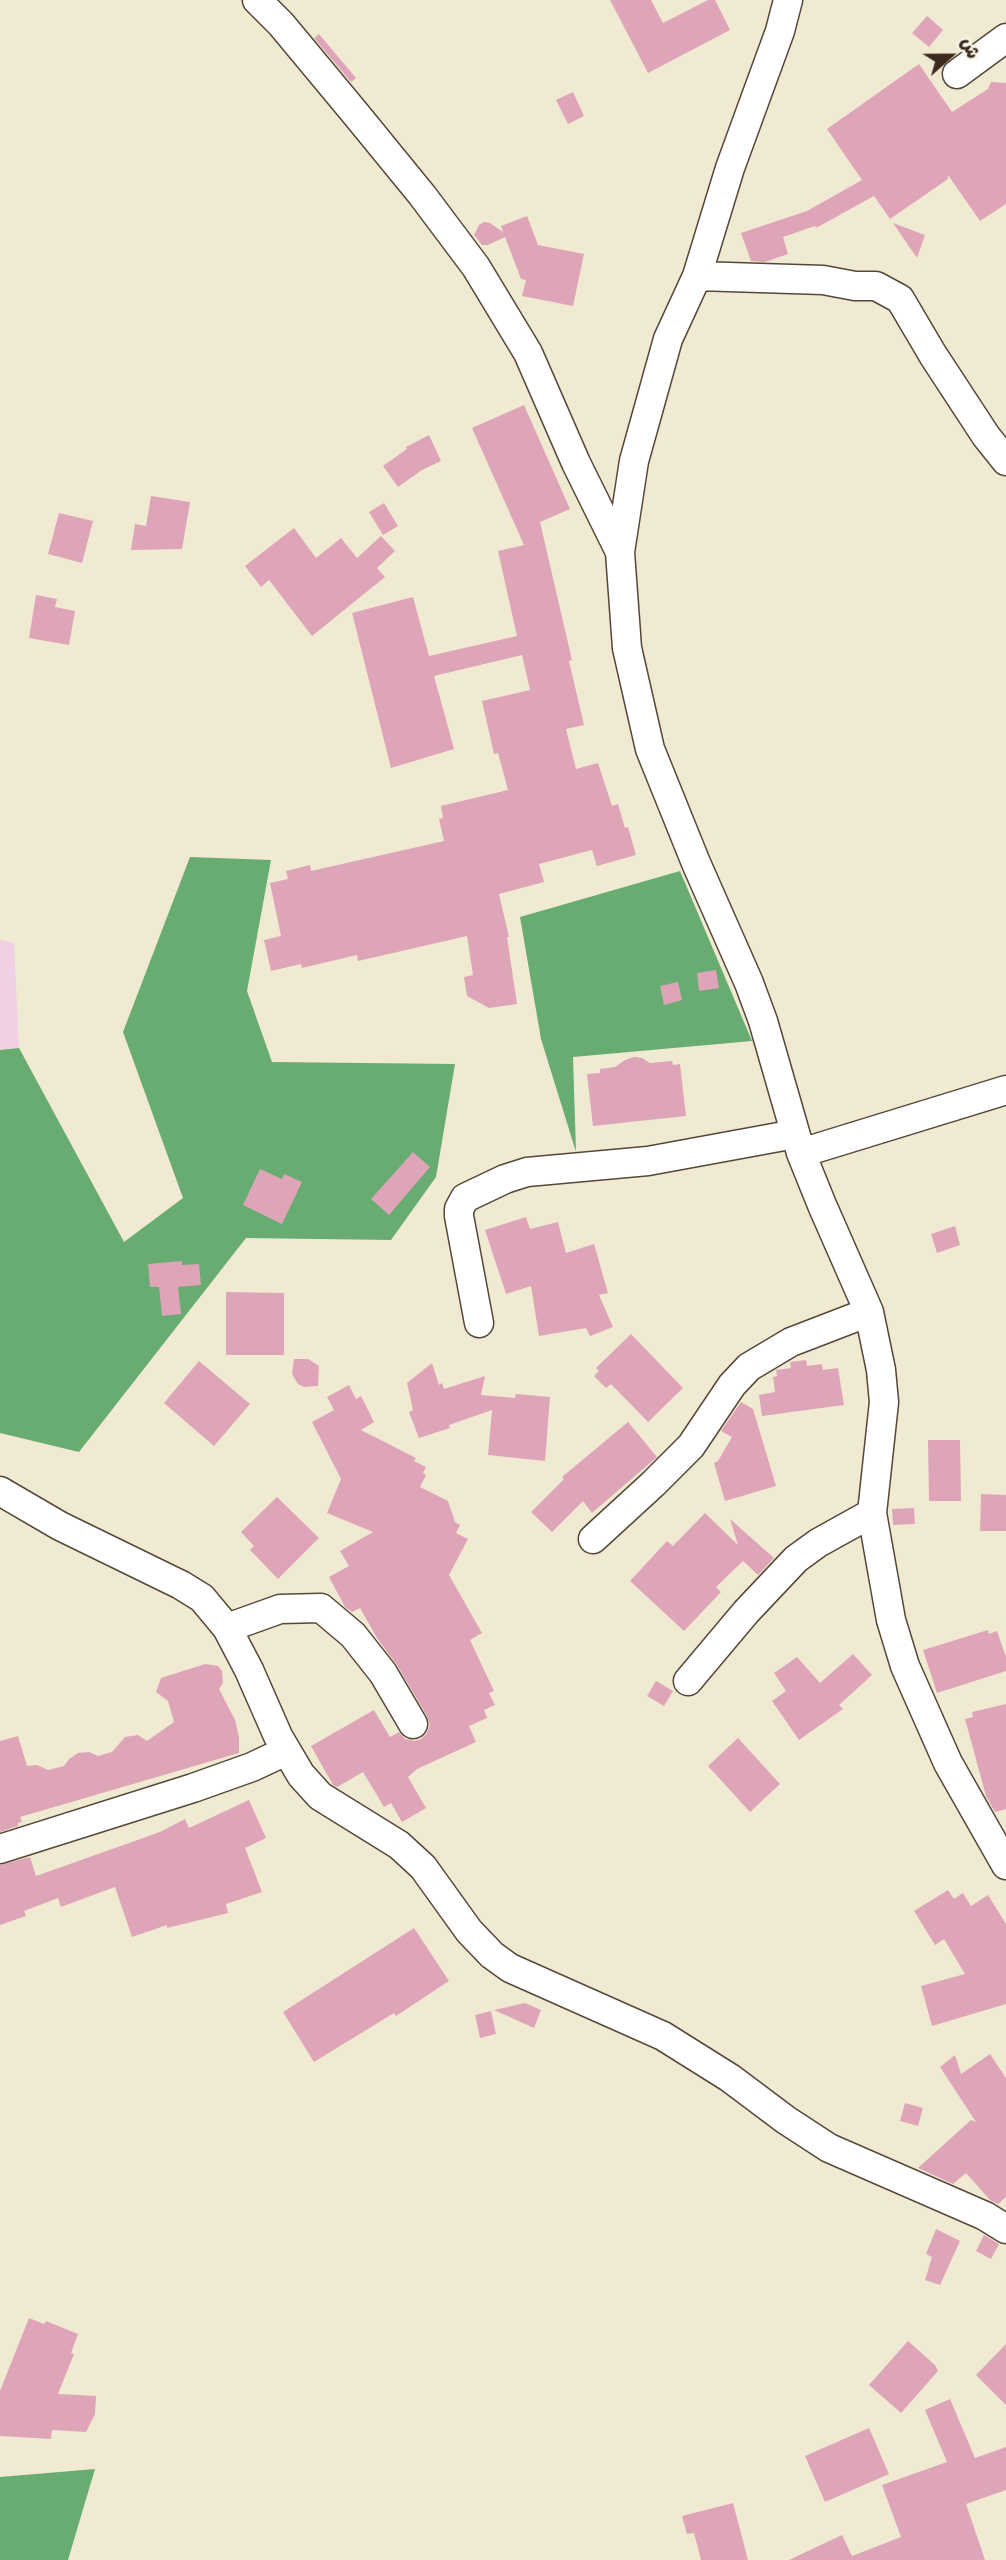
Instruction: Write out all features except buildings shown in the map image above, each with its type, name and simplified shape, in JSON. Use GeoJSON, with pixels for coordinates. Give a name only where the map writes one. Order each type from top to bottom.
{"type":"FeatureCollection","features":[{"type":"Feature","properties":{"kind":"street"},"geometry":{"type":"LineString","coordinates":[[257,0],[281,24],[363,123],[476,267],[528,353],[576,464],[620,552]]}},
{"type":"Feature","properties":{"kind":"street"},"geometry":{"type":"LineString","coordinates":[[788,0],[780,31],[730,169],[697,276],[668,339],[634,461],[620,552],[626,648],[650,749],[749,983],[763,1021],[798,1143],[869,1312],[881,1370],[884,1402],[872,1513],[891,1620],[905,1666],[948,1763],[1006,1865]]}},
{"type":"Feature","properties":{"kind":"street"},"geometry":{"type":"LineString","coordinates":[[957,74],[1006,38]]}},
{"type":"Feature","properties":{"kind":"street"},"geometry":{"type":"LineString","coordinates":[[697,276],[823,280],[855,286],[876,286],[900,299],[948,378],[1006,461]]}},
{"type":"Feature","properties":{"kind":"street"},"geometry":{"type":"LineString","coordinates":[[479,1323],[458,1209],[465,1198],[505,1179],[527,1172],[798,1143],[1006,1090]]}},
{"type":"Feature","properties":{"kind":"street"},"geometry":{"type":"LineString","coordinates":[[593,1539],[691,1446],[732,1385],[749,1367],[791,1342],[869,1312]]}},
{"type":"Feature","properties":{"kind":"street"},"geometry":{"type":"LineString","coordinates":[[0,1491],[60,1526],[202,1598],[228,1628],[286,1751],[301,1775],[320,1796],[399,1844],[423,1867],[470,1931],[492,1955],[510,1969],[663,2036],[730,2078],[829,2148],[985,2216],[1006,2229]]}},
{"type":"Feature","properties":{"kind":"street"},"geometry":{"type":"LineString","coordinates":[[688,1681],[746,1612],[796,1559],[818,1543],[872,1513]]}},
{"type":"Feature","properties":{"kind":"street"},"geometry":{"type":"LineString","coordinates":[[228,1628],[280,1609],[321,1608],[361,1644],[383,1673],[412,1724]]}},
{"type":"Feature","properties":{"kind":"street"},"geometry":{"type":"LineString","coordinates":[[0,1849],[193,1788],[286,1751]]}},
{"type":"Feature","properties":{"kind":"shaded area"},"geometry":{"type":"Polygon","coordinates":[[[0,940],[14,943],[19,1048],[0,1050],[0,940]]]}},
{"type":"Feature","properties":{"kind":"green space"},"geometry":{"type":"Polygon","coordinates":[[[190,857],[271,860],[247,991],[272,1062],[455,1064],[436,1177],[391,1240],[246,1238],[79,1452],[0,1433],[0,1050],[19,1048],[124,1242],[183,1198],[123,1032],[190,857]]]}},
{"type":"Feature","properties":{"kind":"green space"},"geometry":{"type":"Polygon","coordinates":[[[680,871],[752,1041],[573,1057],[576,1152],[541,1039],[520,917],[680,871]]]}},
{"type":"Feature","properties":{"kind":"green space"},"geometry":{"type":"Polygon","coordinates":[[[95,2469],[68,2560],[0,2560],[0,2477],[95,2469]]]}}]}
